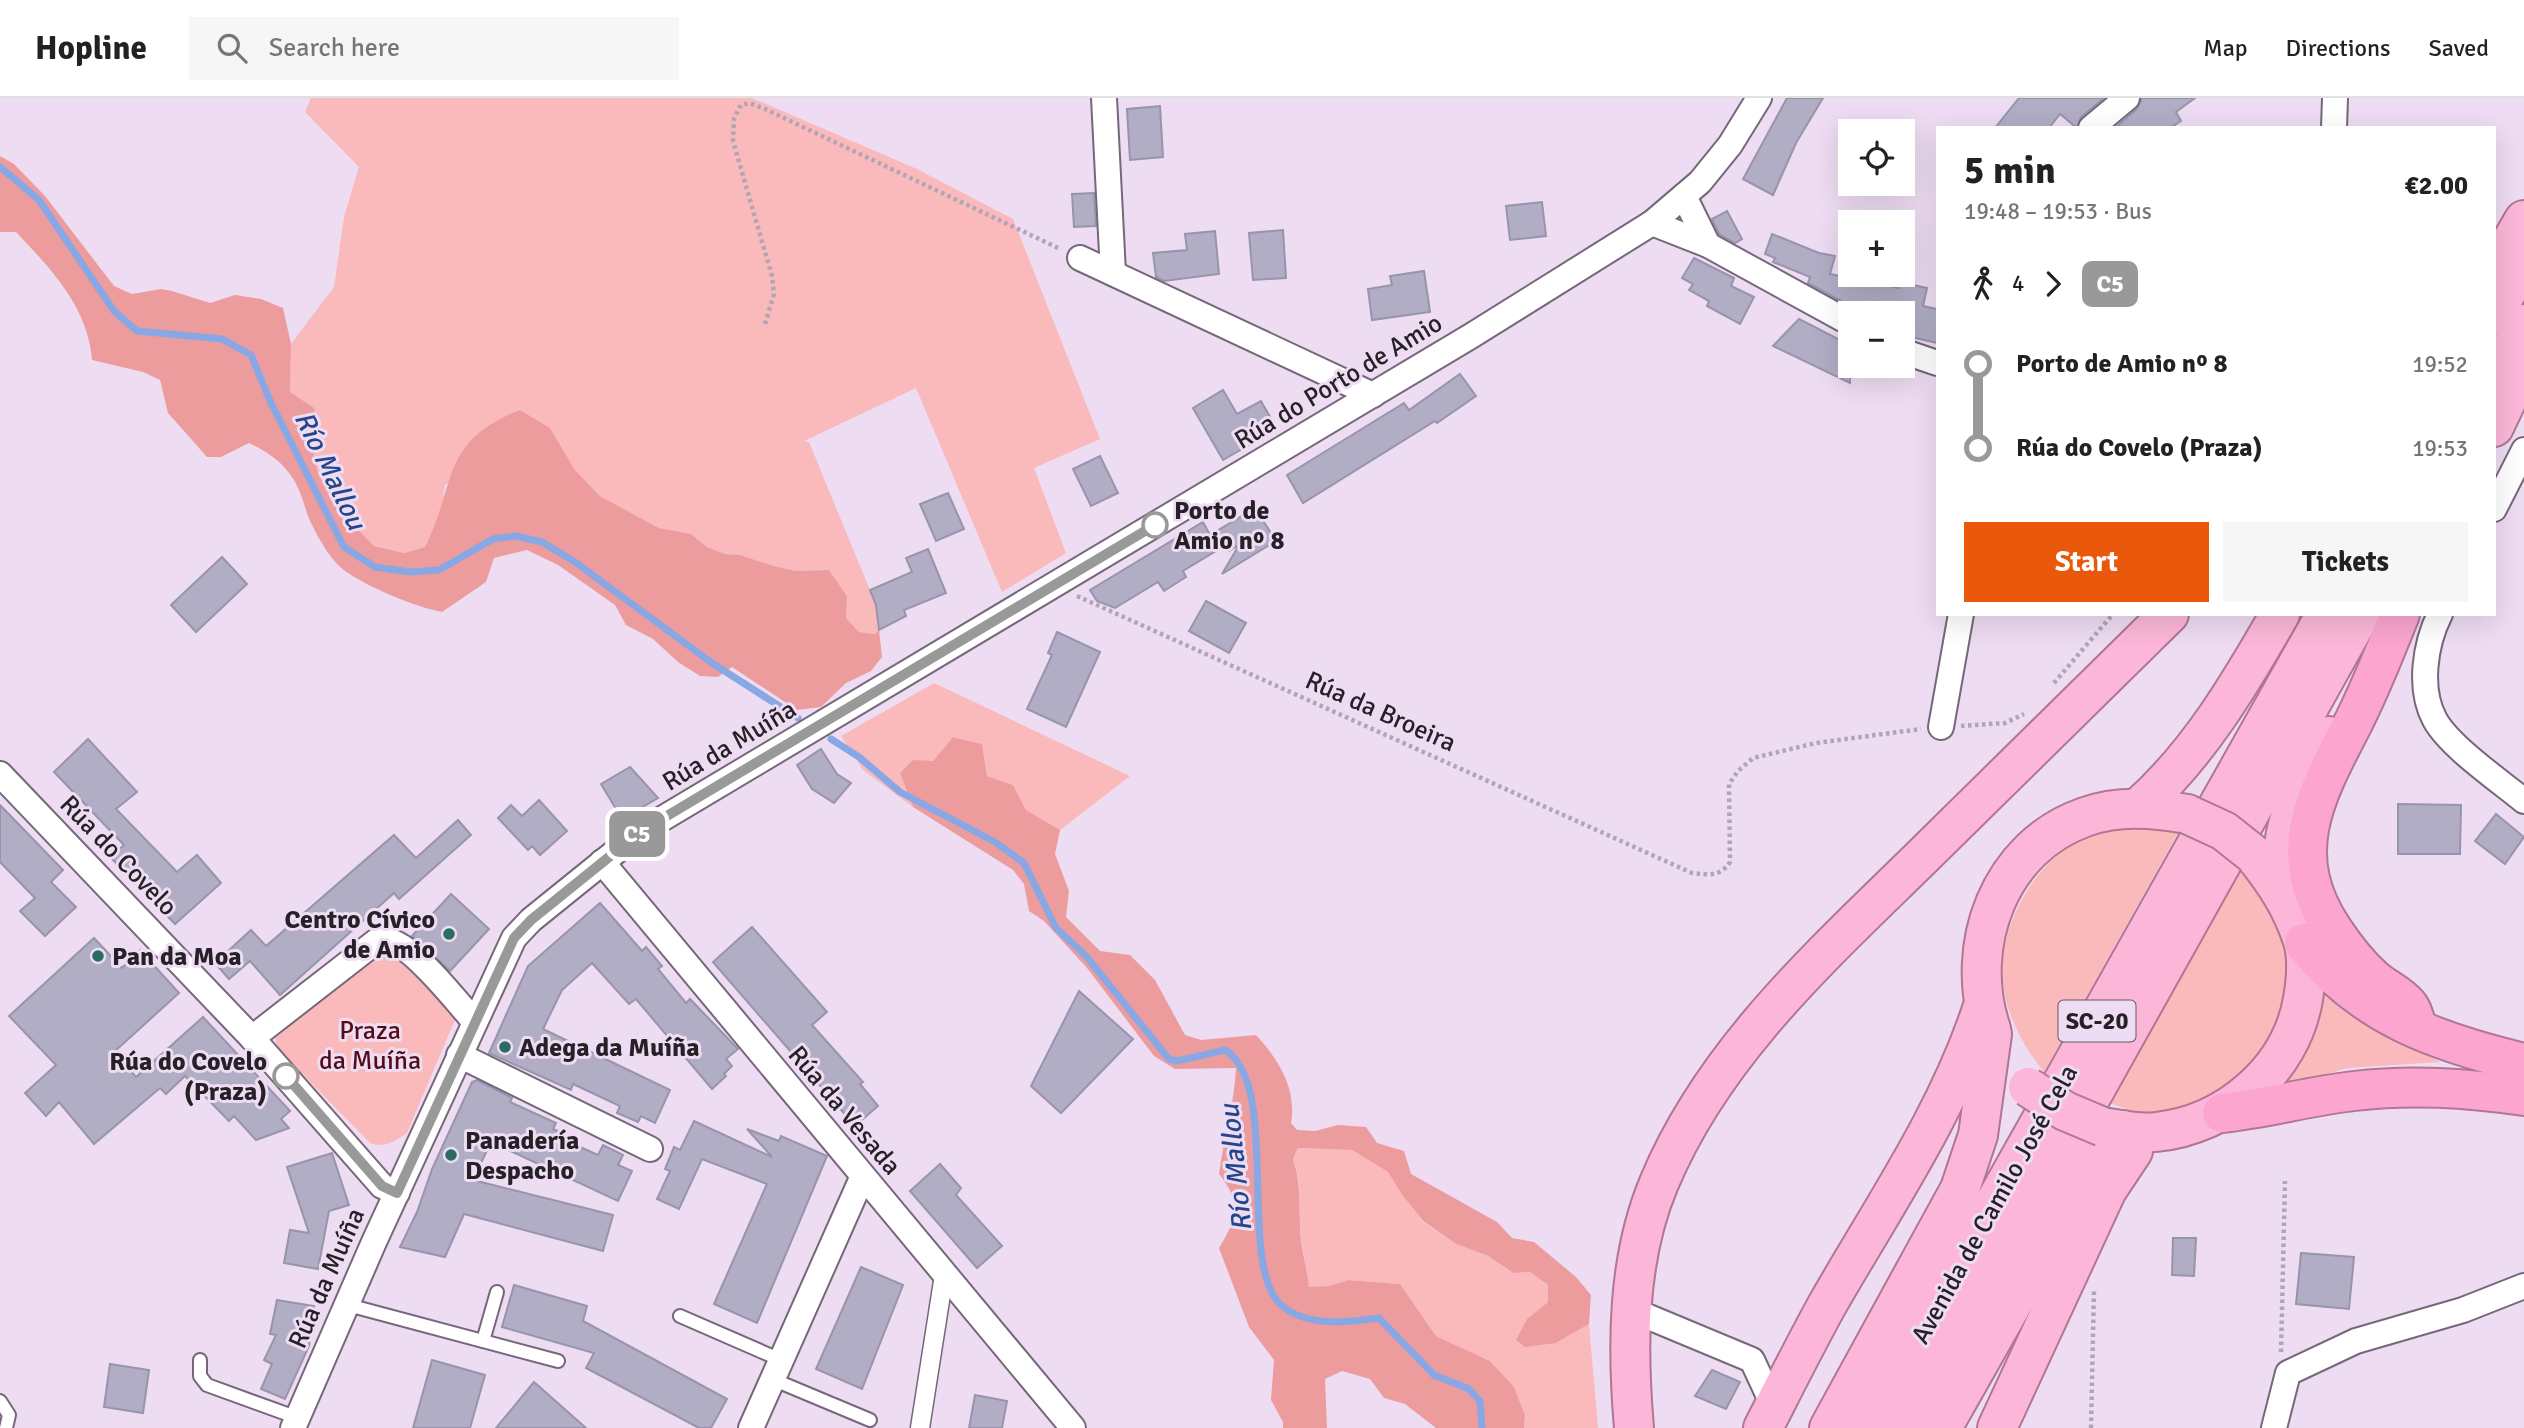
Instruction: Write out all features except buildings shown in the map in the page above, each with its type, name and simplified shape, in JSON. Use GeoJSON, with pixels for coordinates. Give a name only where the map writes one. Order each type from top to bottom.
{"type":"FeatureCollection","features":[{"type":"Feature","properties":{"kind":"highway"},"geometry":{"type":"LineString","coordinates":[[2496,240],[2524,204]]}},
{"type":"Feature","properties":{"kind":"highway"},"geometry":{"type":"LineString","coordinates":[[2496,268],[2524,220]]}},
{"type":"Feature","properties":{"kind":"highway"},"geometry":{"type":"LineString","coordinates":[[2496,311],[2524,260]]}},
{"type":"Feature","properties":{"kind":"highway"},"geometry":{"type":"LineString","coordinates":[[2496,373],[2524,324]]}},
{"type":"Feature","properties":{"kind":"highway"},"geometry":{"type":"LineString","coordinates":[[2496,423],[2524,364]]}},
{"type":"Feature","properties":{"kind":"highway"},"geometry":{"type":"LineString","coordinates":[[1634,1428],[1629,1336],[1637,1260],[1658,1184],[1697,1109],[1743,1043],[1802,976],[2167,616]]}},
{"type":"Feature","properties":{"kind":"highway"},"geometry":{"type":"LineString","coordinates":[[2137,808],[2157,791],[2202,739],[2279,616]]}},
{"type":"Feature","properties":{"kind":"highway","name":"Avenida de Camilo José Cela"},"geometry":{"type":"LineString","coordinates":[[1868,1428],[2325,616]]}},
{"type":"Feature","properties":{"kind":"highway","name":"Avenida de Camilo José Cela"},"geometry":{"type":"LineString","coordinates":[[1906,1428],[2360,616]]}},
{"type":"Feature","properties":{"kind":"highway"},"geometry":{"type":"LineString","coordinates":[[2280,888],[2281,845],[2297,793],[2418,618]]}},
{"type":"Feature","properties":{"kind":"highway"},"geometry":{"type":"LineString","coordinates":[[2418,618],[2376,674],[2325,774],[2305,836],[2305,857],[2317,901],[2331,928],[2351,956],[2374,980],[2410,1006],[2418,1029]]}},
{"type":"Feature","properties":{"kind":"highway"},"geometry":{"type":"LineString","coordinates":[[1829,1428],[1960,1189],[1978,1135],[1987,1020],[1980,975],[1982,942],[1993,906],[2009,874],[2031,849],[2056,829],[2087,816],[2137,808],[2187,814],[2224,831],[2253,854],[2280,888],[2304,943],[2345,988],[2364,1003],[2459,1048],[2524,1063]]}},
{"type":"Feature","properties":{"kind":"highway"},"geometry":{"type":"LineString","coordinates":[[2222,1113],[2254,1089],[2278,1061],[2299,1022],[2306,980],[2304,943]]}},
{"type":"Feature","properties":{"kind":"highway"},"geometry":{"type":"LineString","coordinates":[[1987,1020],[2011,1067],[2028,1087],[2065,1111],[2127,1130],[2353,1091],[2403,1086],[2446,1086],[2524,1096]]}},
{"type":"Feature","properties":{"kind":"highway"},"geometry":{"type":"LineString","coordinates":[[1768,1418],[1827,1306],[1944,1104],[1968,1051],[1987,1020]]}},
{"type":"Feature","properties":{"kind":"highway"},"geometry":{"type":"LineString","coordinates":[[1942,1428],[2087,1172],[2127,1130]]}},
{"type":"Feature","properties":{"kind":"highway"},"geometry":{"type":"LineString","coordinates":[[1997,1428],[2107,1190],[2123,1162],[2127,1130]]}},
{"type":"Feature","properties":{"kind":"street"},"geometry":{"type":"LineString","coordinates":[[1104,98],[1113,274]]}},
{"type":"Feature","properties":{"kind":"street","name":"Rúa do Porto de Amio"},"geometry":{"type":"LineString","coordinates":[[1053,586],[1373,395],[1652,223],[1700,182],[1730,145],[1759,98]]}},
{"type":"Feature","properties":{"kind":"street"},"geometry":{"type":"LineString","coordinates":[[2093,126],[2127,98]]}},
{"type":"Feature","properties":{"kind":"street"},"geometry":{"type":"LineString","coordinates":[[2334,126],[2335,98]]}},
{"type":"Feature","properties":{"kind":"street"},"geometry":{"type":"LineString","coordinates":[[1684,196],[1708,245]]}},
{"type":"Feature","properties":{"kind":"street"},"geometry":{"type":"LineString","coordinates":[[1652,223],[1708,245],[1838,316]]}},
{"type":"Feature","properties":{"kind":"street"},"geometry":{"type":"LineString","coordinates":[[1080,258],[1373,395]]}},
{"type":"Feature","properties":{"kind":"street"},"geometry":{"type":"LineString","coordinates":[[1915,355],[1936,363]]}},
{"type":"Feature","properties":{"kind":"street"},"geometry":{"type":"LineString","coordinates":[[2496,505],[2524,450]]}},
{"type":"Feature","properties":{"kind":"street","name":"Rúa da Muíña"},"geometry":{"type":"LineString","coordinates":[[296,1423],[459,1055],[514,938],[640,832],[1053,586]]}},
{"type":"Feature","properties":{"kind":"street"},"geometry":{"type":"LineString","coordinates":[[1941,727],[1961,616]]}},
{"type":"Feature","properties":{"kind":"street"},"geometry":{"type":"LineString","coordinates":[[2418,618],[2424,680],[2435,720],[2462,750],[2524,801]]}},
{"type":"Feature","properties":{"kind":"street","name":"Rúa do Covelo"},"geometry":{"type":"LineString","coordinates":[[0,774],[252,1038],[382,1186],[397,1193]]}},
{"type":"Feature","properties":{"kind":"street","name":"Rúa da Vesada"},"geometry":{"type":"LineString","coordinates":[[602,862],[862,1178],[1073,1428]]}},
{"type":"Feature","properties":{"kind":"street"},"geometry":{"type":"LineString","coordinates":[[252,1038],[378,940],[387,938],[395,940],[418,960],[475,1022]]}},
{"type":"Feature","properties":{"kind":"street"},"geometry":{"type":"LineString","coordinates":[[459,1055],[650,1149]]}},
{"type":"Feature","properties":{"kind":"street"},"geometry":{"type":"LineString","coordinates":[[751,1428],[862,1178]]}},
{"type":"Feature","properties":{"kind":"street"},"geometry":{"type":"LineString","coordinates":[[842,1226],[866,1216],[891,1212]]}},
{"type":"Feature","properties":{"kind":"street"},"geometry":{"type":"LineString","coordinates":[[920,1428],[944,1275]]}},
{"type":"Feature","properties":{"kind":"street"},"geometry":{"type":"LineString","coordinates":[[2274,1428],[2288,1373],[2356,1341],[2463,1310],[2524,1286]]}},
{"type":"Feature","properties":{"kind":"street"},"geometry":{"type":"LineString","coordinates":[[1632,1310],[1752,1360],[1768,1418]]}},
{"type":"Feature","properties":{"kind":"lane"},"geometry":{"type":"LineString","coordinates":[[483,1341],[497,1292]]}},
{"type":"Feature","properties":{"kind":"lane"},"geometry":{"type":"LineString","coordinates":[[348,1305],[558,1361]]}},
{"type":"Feature","properties":{"kind":"lane"},"geometry":{"type":"LineString","coordinates":[[680,1316],[870,1420]]}},
{"type":"Feature","properties":{"kind":"lane"},"geometry":{"type":"LineString","coordinates":[[200,1360],[200,1376],[207,1385],[296,1423]]}},
{"type":"Feature","properties":{"kind":"lane"},"geometry":{"type":"LineString","coordinates":[[0,1401],[9,1415],[6,1428]]}},
{"type":"Feature","properties":{"kind":"path"},"geometry":{"type":"LineString","coordinates":[[765,324],[774,294],[772,276],[733,141],[734,118],[741,105],[749,103],[1080,258]]}},
{"type":"Feature","properties":{"kind":"path","name":"Rúa da Broeira"},"geometry":{"type":"LineString","coordinates":[[1053,586],[1692,873],[1716,875],[1725,870],[1730,862],[1729,784],[1738,771],[1753,758],[1816,743],[1941,727]]}},
{"type":"Feature","properties":{"kind":"path"},"geometry":{"type":"LineString","coordinates":[[2048,689],[2111,616]]}},
{"type":"Feature","properties":{"kind":"path"},"geometry":{"type":"LineString","coordinates":[[1941,727],[2005,723],[2030,710]]}},
{"type":"Feature","properties":{"kind":"path"},"geometry":{"type":"LineString","coordinates":[[2285,1181],[2279,1348],[2288,1373]]}},
{"type":"Feature","properties":{"kind":"path"},"geometry":{"type":"LineString","coordinates":[[2091,1428],[2095,1286]]}},
{"type":"Feature","properties":{"kind":"green space"},"geometry":{"type":"Polygon","coordinates":[[[311,98],[752,98],[917,169],[1013,219],[1100,439],[1034,468],[1066,553],[1002,592],[916,388],[804,441],[809,442],[876,605],[879,630],[876,634],[859,632],[846,618],[847,596],[829,570],[796,571],[740,555],[725,554],[707,547],[691,534],[659,528],[600,496],[575,470],[550,428],[445,485],[441,513],[425,547],[404,553],[374,546],[333,504],[317,470],[313,452],[319,437],[290,392],[291,344],[334,287],[344,217],[359,167],[305,112],[311,98]]]}},
{"type":"Feature","properties":{"kind":"green space"},"geometry":{"type":"Polygon","coordinates":[[[934,683],[1130,776],[1060,830],[1026,810],[1013,785],[987,776],[982,744],[953,737],[933,761],[913,761],[900,773],[913,807],[863,770],[841,736],[934,683]]]}},
{"type":"Feature","properties":{"kind":"green space"},"geometry":{"type":"Polygon","coordinates":[[[2138,825],[2178,833],[2044,1072],[2016,1029],[2003,984],[2006,938],[2014,915],[2037,877],[2069,846],[2090,836],[2138,825]]]}},
{"type":"Feature","properties":{"kind":"green space"},"geometry":{"type":"Polygon","coordinates":[[[2242,869],[2274,911],[2287,941],[2291,963],[2290,985],[2276,1028],[2264,1049],[2234,1084],[2203,1104],[2150,1114],[2109,1103],[2242,869]]]}},
{"type":"Feature","properties":{"kind":"green space","name":"Praza da Muíña"},"geometry":{"type":"Polygon","coordinates":[[[397,951],[457,1015],[407,1133],[381,1145],[370,1143],[277,1048],[275,1037],[285,1022],[379,953],[397,951]]]}},
{"type":"Feature","properties":{"kind":"green space"},"geometry":{"type":"Polygon","coordinates":[[[2325,990],[2362,1023],[2440,1062],[2348,1068],[2281,1086],[2310,1039],[2325,990]]]}},
{"type":"Feature","properties":{"kind":"green space"},"geometry":{"type":"Polygon","coordinates":[[[1298,1148],[1352,1150],[1388,1172],[1423,1222],[1456,1244],[1488,1256],[1512,1273],[1530,1272],[1548,1285],[1548,1302],[1527,1319],[1556,1343],[1589,1324],[1598,1428],[1524,1428],[1525,1415],[1514,1387],[1490,1361],[1436,1336],[1400,1284],[1348,1280],[1309,1288],[1301,1234],[1299,1184],[1293,1159],[1298,1148]]]}},
{"type":"Feature","properties":{"kind":"shaded area"},"geometry":{"type":"Polygon","coordinates":[[[0,156],[14,164],[45,196],[114,286],[132,294],[161,289],[210,303],[235,295],[261,299],[283,308],[291,344],[290,392],[314,408],[319,437],[313,452],[317,470],[333,504],[374,546],[404,553],[425,547],[454,466],[463,450],[476,435],[494,422],[520,410],[550,428],[575,470],[600,496],[659,528],[691,534],[707,547],[725,554],[740,555],[796,571],[829,570],[847,596],[846,618],[859,632],[875,634],[879,630],[882,657],[871,671],[846,683],[821,707],[797,710],[732,667],[718,677],[700,676],[678,662],[653,639],[626,625],[615,605],[558,565],[527,550],[494,558],[486,582],[442,612],[403,600],[360,580],[339,566],[327,552],[310,522],[292,477],[274,457],[249,443],[221,457],[207,457],[168,413],[160,380],[143,372],[92,360],[83,323],[66,290],[16,232],[0,232],[0,156]]]}},
{"type":"Feature","properties":{"kind":"shaded area"},"geometry":{"type":"Polygon","coordinates":[[[953,737],[982,744],[987,776],[1013,785],[1026,810],[1060,830],[1055,854],[1069,891],[1066,917],[1100,951],[1130,955],[1155,980],[1185,1035],[1201,1040],[1256,1035],[1279,1065],[1289,1087],[1291,1123],[1297,1130],[1315,1131],[1338,1125],[1366,1127],[1377,1143],[1404,1151],[1411,1174],[1497,1222],[1512,1238],[1534,1242],[1576,1277],[1591,1295],[1589,1324],[1556,1343],[1525,1347],[1516,1340],[1527,1319],[1548,1302],[1548,1285],[1530,1272],[1513,1273],[1488,1256],[1456,1244],[1423,1221],[1388,1172],[1352,1150],[1298,1148],[1293,1159],[1298,1184],[1300,1234],[1309,1287],[1329,1286],[1348,1280],[1400,1284],[1436,1336],[1490,1361],[1514,1387],[1525,1415],[1524,1428],[1436,1428],[1405,1404],[1384,1398],[1370,1379],[1342,1371],[1325,1379],[1327,1428],[1283,1428],[1283,1422],[1271,1400],[1274,1360],[1249,1327],[1219,1248],[1234,1219],[1235,1211],[1232,1194],[1219,1174],[1236,1068],[1175,1069],[1154,1056],[1087,968],[1044,921],[1029,911],[1024,884],[1013,870],[913,807],[900,773],[913,760],[933,761],[953,737]]]}},
{"type":"Feature","properties":{"kind":"waterway","name":"Río Mallou"},"geometry":{"type":"LineString","coordinates":[[0,167],[39,200],[114,311],[137,331],[222,339],[251,355],[271,403],[344,547],[375,567],[410,572],[439,570],[493,539],[516,536],[542,542],[575,562],[712,663],[798,718]]}},
{"type":"Feature","properties":{"kind":"waterway","name":"Río Mallou"},"geometry":{"type":"LineString","coordinates":[[831,739],[859,757],[900,792],[995,842],[1024,863],[1056,928],[1086,956],[1169,1059],[1177,1061],[1225,1050],[1242,1069],[1251,1099],[1256,1135],[1261,1253],[1268,1284],[1281,1305],[1303,1317],[1328,1322],[1379,1318],[1434,1375],[1469,1389],[1480,1401],[1482,1428]]}},
{"type":"Feature","properties":{"kind":"bus line","name":"C5"},"geometry":{"type":"LineString","coordinates":[[286,1076],[382,1186],[397,1193],[514,938],[531,920],[640,832],[750,769],[1155,525]]}},
{"type":"Feature","properties":{"kind":"place","name":"Porto de Amio nº 8"},"geometry":{"type":"Point","coordinates":[1155,525]}},
{"type":"Feature","properties":{"kind":"place","name":"Centro Cívico de Amio"},"geometry":{"type":"Point","coordinates":[449,934]}},
{"type":"Feature","properties":{"kind":"place","name":"Pan da Moa"},"geometry":{"type":"Point","coordinates":[98,956]}},
{"type":"Feature","properties":{"kind":"place","name":"Adega da Muíña"},"geometry":{"type":"Point","coordinates":[505,1047]}},
{"type":"Feature","properties":{"kind":"place","name":"Rúa do Covelo (Praza)"},"geometry":{"type":"Point","coordinates":[286,1076]}},
{"type":"Feature","properties":{"kind":"place","name":"Panadería Despacho"},"geometry":{"type":"Point","coordinates":[451,1155]}}]}
